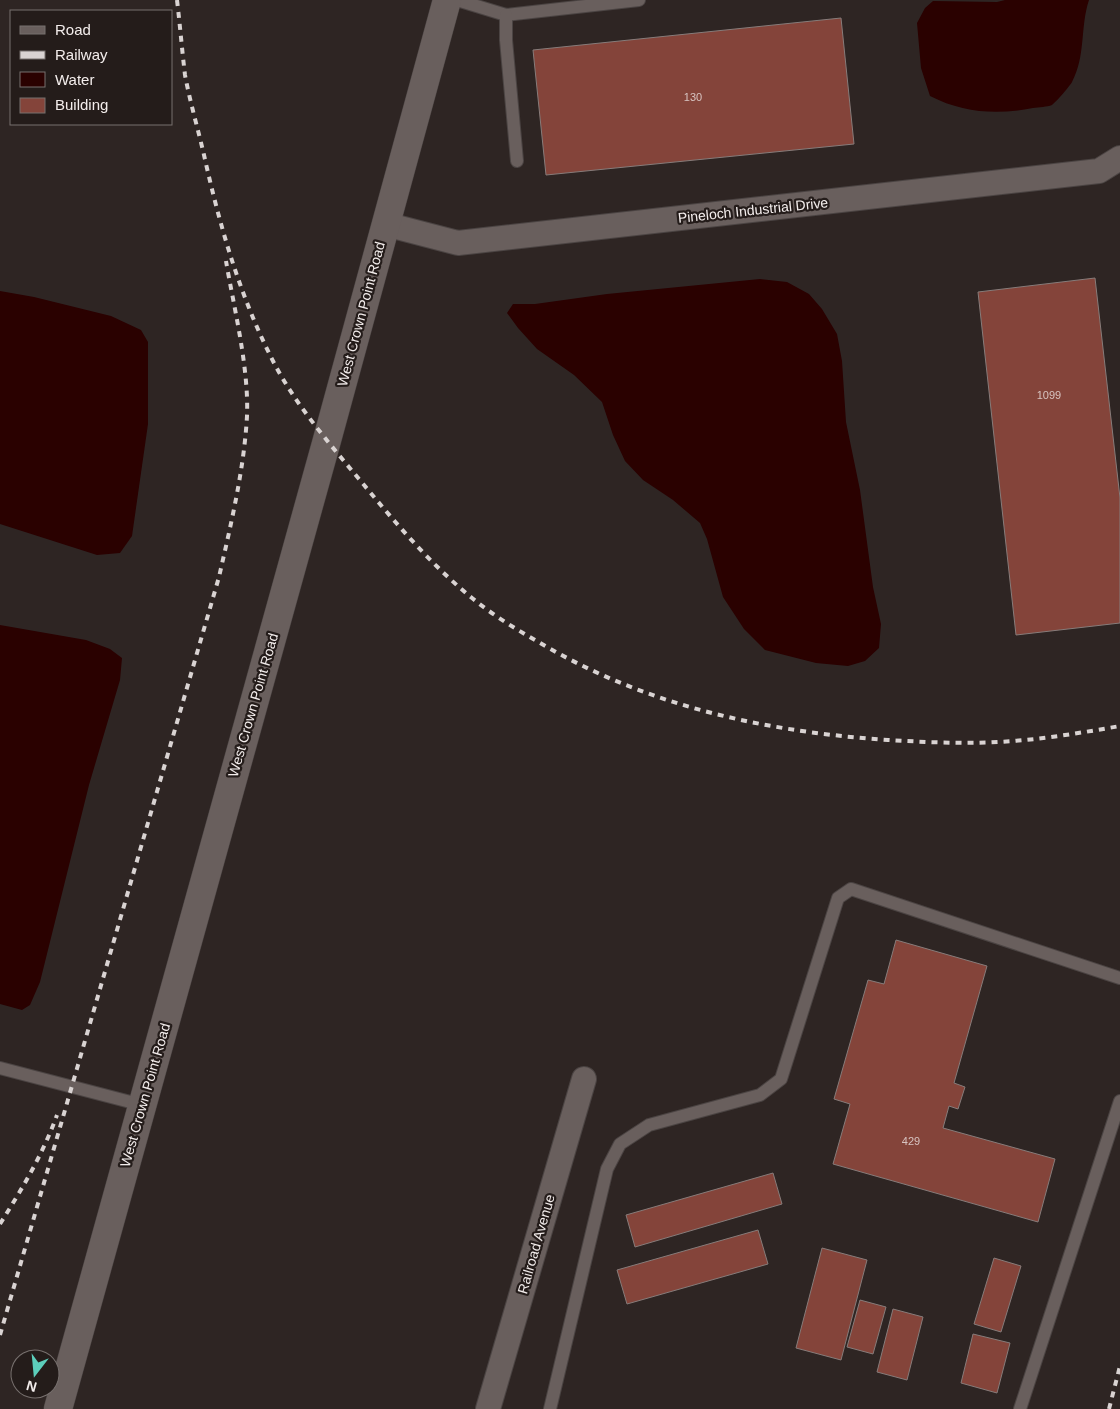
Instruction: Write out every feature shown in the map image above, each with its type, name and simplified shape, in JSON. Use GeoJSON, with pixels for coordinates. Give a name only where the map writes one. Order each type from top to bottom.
{"type":"FeatureCollection","features":[{"type":"Feature","properties":{"kind":"street","name":"West Crown Point Road"},"geometry":{"type":"LineString","coordinates":[[58,1409],[447,0]]}},
{"type":"Feature","properties":{"kind":"street","name":"Pineloch Industrial Drive"},"geometry":{"type":"LineString","coordinates":[[385,224],[458,243],[1099,171],[1120,158]]}},
{"type":"Feature","properties":{"kind":"street","name":"Railroad Avenue"},"geometry":{"type":"LineString","coordinates":[[488,1409],[584,1079]]}},
{"type":"Feature","properties":{"kind":"lane"},"geometry":{"type":"LineString","coordinates":[[457,0],[506,15],[639,0]]}},
{"type":"Feature","properties":{"kind":"lane"},"geometry":{"type":"LineString","coordinates":[[506,15],[506,40],[517,161]]}},
{"type":"Feature","properties":{"kind":"lane"},"geometry":{"type":"LineString","coordinates":[[550,1409],[607,1169],[620,1144],[649,1125],[760,1095],[781,1079],[838,898],[851,889],[1120,978]]}},
{"type":"Feature","properties":{"kind":"lane"},"geometry":{"type":"LineString","coordinates":[[0,1068],[142,1105]]}},
{"type":"Feature","properties":{"kind":"lane"},"geometry":{"type":"LineString","coordinates":[[1020,1409],[1120,1101]]}},
{"type":"Feature","properties":{"kind":"water"},"geometry":{"type":"Polygon","coordinates":[[[1005,0],[1089,0],[1079,62],[1069,87],[1052,105],[993,112],[955,106],[930,96],[921,68],[917,23],[925,8],[933,1],[997,2],[1005,0]]]}},
{"type":"Feature","properties":{"kind":"water"},"geometry":{"type":"Polygon","coordinates":[[[760,279],[787,282],[809,294],[822,309],[837,334],[842,361],[846,422],[860,490],[873,587],[881,624],[879,648],[865,661],[848,666],[816,663],[765,650],[744,629],[723,597],[707,539],[700,523],[673,500],[643,480],[625,461],[613,435],[602,402],[574,375],[537,349],[507,313],[513,304],[535,304],[607,294],[760,279]]]}},
{"type":"Feature","properties":{"kind":"water"},"geometry":{"type":"Polygon","coordinates":[[[0,291],[34,297],[111,316],[141,330],[148,342],[148,424],[132,536],[120,553],[97,555],[0,524],[0,291]]]}},
{"type":"Feature","properties":{"kind":"water"},"geometry":{"type":"Polygon","coordinates":[[[0,625],[86,640],[110,649],[122,658],[120,680],[89,785],[40,982],[30,1005],[22,1010],[0,1004],[0,625]]]}},
{"type":"Feature","properties":{"kind":"building"},"geometry":{"type":"Polygon","coordinates":[[[841,18],[854,144],[546,175],[533,50],[841,18]]]}},
{"type":"Feature","properties":{"kind":"building"},"geometry":{"type":"Polygon","coordinates":[[[1095,278],[1120,498],[1120,623],[1016,635],[978,292],[1095,278]]]}},
{"type":"Feature","properties":{"kind":"building"},"geometry":{"type":"Polygon","coordinates":[[[896,940],[987,966],[954,1083],[965,1087],[958,1109],[949,1106],[943,1128],[1055,1159],[1038,1222],[833,1164],[850,1104],[834,1099],[868,980],[884,984],[896,940]]]}},
{"type":"Feature","properties":{"kind":"building"},"geometry":{"type":"Polygon","coordinates":[[[773,1173],[782,1204],[635,1247],[626,1215],[773,1173]]]}},
{"type":"Feature","properties":{"kind":"building"},"geometry":{"type":"Polygon","coordinates":[[[758,1230],[768,1264],[627,1304],[617,1270],[758,1230]]]}},
{"type":"Feature","properties":{"kind":"building"},"geometry":{"type":"Polygon","coordinates":[[[822,1248],[867,1260],[841,1360],[796,1348],[822,1248]]]}},
{"type":"Feature","properties":{"kind":"building"},"geometry":{"type":"Polygon","coordinates":[[[994,1258],[1021,1266],[1001,1332],[974,1324],[994,1258]]]}},
{"type":"Feature","properties":{"kind":"building"},"geometry":{"type":"Polygon","coordinates":[[[860,1300],[886,1307],[873,1354],[847,1347],[860,1300]]]}},
{"type":"Feature","properties":{"kind":"building"},"geometry":{"type":"Polygon","coordinates":[[[893,1309],[923,1317],[907,1380],[877,1372],[893,1309]]]}},
{"type":"Feature","properties":{"kind":"building"},"geometry":{"type":"Polygon","coordinates":[[[973,1334],[1010,1343],[997,1393],[961,1383],[973,1334]]]}},
{"type":"Feature","properties":{"kind":"railway"},"geometry":{"type":"LineString","coordinates":[[177,0],[185,75],[217,209],[241,287],[274,363],[292,394],[313,423],[385,510],[441,571],[481,605],[508,624],[547,647],[587,668],[628,686],[669,701],[755,723],[843,736],[956,743],[1029,740],[1120,726]]}},
{"type":"Feature","properties":{"kind":"railway"},"geometry":{"type":"LineString","coordinates":[[0,1335],[219,577],[232,517],[243,456],[247,397],[240,338],[226,261]]}},
{"type":"Feature","properties":{"kind":"railway"},"geometry":{"type":"LineString","coordinates":[[0,1224],[39,1157],[57,1115]]}},
{"type":"Feature","properties":{"kind":"railway"},"geometry":{"type":"LineString","coordinates":[[1109,1409],[1120,1366]]}}]}
